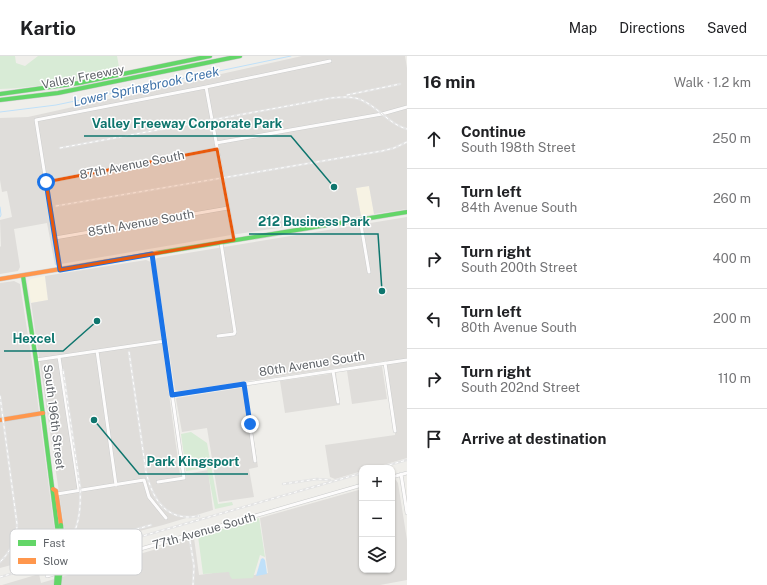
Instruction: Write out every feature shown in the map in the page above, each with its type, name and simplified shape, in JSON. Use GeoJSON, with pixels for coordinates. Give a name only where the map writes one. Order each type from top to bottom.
{"type":"FeatureCollection","features":[{"type":"Feature","properties":{"kind":"main road","name":"Valley Freeway"},"geometry":{"type":"LineString","coordinates":[[0,95],[46,90],[210,56]]}},
{"type":"Feature","properties":{"kind":"main road","name":"Valley Freeway"},"geometry":{"type":"LineString","coordinates":[[0,100],[58,93],[240,56]]}},
{"type":"Feature","properties":{"kind":"main road"},"geometry":{"type":"LineString","coordinates":[[0,279],[407,212]]}},
{"type":"Feature","properties":{"kind":"main road","name":"South 196th Street"},"geometry":{"type":"LineString","coordinates":[[23,276],[36,360],[53,489],[52,495],[60,529]]}},
{"type":"Feature","properties":{"kind":"main road"},"geometry":{"type":"LineString","coordinates":[[0,420],[43,413]]}},
{"type":"Feature","properties":{"kind":"main road"},"geometry":{"type":"LineString","coordinates":[[53,489],[57,494]]}},
{"type":"Feature","properties":{"kind":"main road","name":"South 196th Street"},"geometry":{"type":"LineString","coordinates":[[57,494],[59,529]]}},
{"type":"Feature","properties":{"kind":"main road","name":"South 196th Street"},"geometry":{"type":"LineString","coordinates":[[56,585],[57,575]]}},
{"type":"Feature","properties":{"kind":"main road","name":"South 196th Street"},"geometry":{"type":"LineString","coordinates":[[59,585],[60,575]]}},
{"type":"Feature","properties":{"kind":"street"},"geometry":{"type":"LineString","coordinates":[[60,270],[36,120],[330,61]]}},
{"type":"Feature","properties":{"kind":"street"},"geometry":{"type":"LineString","coordinates":[[206,87],[234,240]]}},
{"type":"Feature","properties":{"kind":"street"},"geometry":{"type":"LineString","coordinates":[[216,143],[382,114],[407,107]]}},
{"type":"Feature","properties":{"kind":"street","name":"87th Avenue South"},"geometry":{"type":"LineString","coordinates":[[46,182],[217,149]]}},
{"type":"Feature","properties":{"kind":"street","name":"85th Avenue South"},"geometry":{"type":"LineString","coordinates":[[55,238],[228,208]]}},
{"type":"Feature","properties":{"kind":"street"},"geometry":{"type":"LineString","coordinates":[[360,220],[368,272]]}},
{"type":"Feature","properties":{"kind":"street"},"geometry":{"type":"LineString","coordinates":[[218,336],[234,334],[235,332],[221,242]]}},
{"type":"Feature","properties":{"kind":"street"},"geometry":{"type":"LineString","coordinates":[[152,254],[184,478],[158,482]]}},
{"type":"Feature","properties":{"kind":"street"},"geometry":{"type":"LineString","coordinates":[[36,360],[165,341]]}},
{"type":"Feature","properties":{"kind":"street"},"geometry":{"type":"LineString","coordinates":[[97,351],[116,485]]}},
{"type":"Feature","properties":{"kind":"street"},"geometry":{"type":"LineString","coordinates":[[59,356],[79,490]]}},
{"type":"Feature","properties":{"kind":"street","name":"80th Avenue South"},"geometry":{"type":"LineString","coordinates":[[172,395],[407,360]]}},
{"type":"Feature","properties":{"kind":"street"},"geometry":{"type":"LineString","coordinates":[[385,363],[395,431]]}},
{"type":"Feature","properties":{"kind":"street"},"geometry":{"type":"LineString","coordinates":[[333,371],[338,402]]}},
{"type":"Feature","properties":{"kind":"street"},"geometry":{"type":"LineString","coordinates":[[244,384],[255,462]]}},
{"type":"Feature","properties":{"kind":"street"},"geometry":{"type":"LineString","coordinates":[[395,476],[407,473]]}},
{"type":"Feature","properties":{"kind":"street"},"geometry":{"type":"LineString","coordinates":[[401,474],[407,513]]}},
{"type":"Feature","properties":{"kind":"street"},"geometry":{"type":"LineString","coordinates":[[57,494],[144,480],[149,497],[166,518]]}},
{"type":"Feature","properties":{"kind":"street","name":"77th Avenue South"},"geometry":{"type":"LineString","coordinates":[[142,549],[359,486]]}},
{"type":"Feature","properties":{"kind":"highlighted area"},"geometry":{"type":"Polygon","coordinates":[[[217,149],[234,240],[60,270],[46,182],[217,149]]]}},
{"type":"Feature","properties":{"kind":"shaded area"},"geometry":{"type":"Polygon","coordinates":[[[302,56],[405,56],[407,68],[407,209],[374,214],[369,186],[356,188],[361,216],[237,234],[55,265],[47,223],[14,229],[20,267],[18,271],[0,274],[0,220],[12,217],[7,191],[2,192],[0,180],[0,118],[28,117],[302,56]]]}},
{"type":"Feature","properties":{"kind":"shaded area"},"geometry":{"type":"Polygon","coordinates":[[[369,186],[374,214],[361,216],[356,188],[369,186]]]}},
{"type":"Feature","properties":{"kind":"shaded area"},"geometry":{"type":"Polygon","coordinates":[[[407,217],[407,458],[383,465],[359,465],[359,472],[335,479],[330,477],[325,445],[395,435],[396,432],[386,361],[179,391],[175,390],[155,261],[157,258],[407,217]]]}},
{"type":"Feature","properties":{"kind":"shaded area"},"geometry":{"type":"Polygon","coordinates":[[[146,260],[151,262],[180,475],[208,470],[213,510],[142,530],[142,529],[64,529],[31,303],[48,300],[45,276],[146,260]]]}},
{"type":"Feature","properties":{"kind":"shaded area"},"geometry":{"type":"Polygon","coordinates":[[[45,276],[48,300],[31,303],[29,281],[31,279],[45,276]]]}},
{"type":"Feature","properties":{"kind":"shaded area"},"geometry":{"type":"Polygon","coordinates":[[[14,281],[20,284],[35,381],[54,529],[10,529],[10,565],[0,568],[0,283],[14,281]]]}},
{"type":"Feature","properties":{"kind":"shaded area"},"geometry":{"type":"Polygon","coordinates":[[[382,366],[387,399],[352,404],[347,371],[382,366]]]}},
{"type":"Feature","properties":{"kind":"shaded area"},"geometry":{"type":"Polygon","coordinates":[[[336,373],[340,405],[285,413],[280,381],[336,373]]]}},
{"type":"Feature","properties":{"kind":"shaded area"},"geometry":{"type":"Polygon","coordinates":[[[246,387],[258,467],[249,469],[254,497],[219,502],[207,428],[182,432],[176,399],[246,387]]]}},
{"type":"Feature","properties":{"kind":"shaded area"},"geometry":{"type":"Polygon","coordinates":[[[395,479],[398,483],[407,540],[407,580],[380,585],[2,585],[36,575],[39,575],[41,583],[68,575],[142,575],[142,553],[194,538],[199,575],[233,570],[235,578],[268,573],[260,518],[359,490],[359,573],[395,573],[395,479]]]}},
{"type":"Feature","properties":{"kind":"green space"},"geometry":{"type":"Polygon","coordinates":[[[0,56],[15,56],[16,63],[25,66],[38,56],[117,56],[119,67],[112,71],[90,77],[34,86],[0,89],[0,56]]]}},
{"type":"Feature","properties":{"kind":"green space"},"geometry":{"type":"Polygon","coordinates":[[[191,432],[207,443],[218,504],[232,502],[233,505],[215,509],[207,468],[186,471],[181,434],[191,432]]]}},
{"type":"Feature","properties":{"kind":"green space"},"geometry":{"type":"Polygon","coordinates":[[[259,518],[265,557],[260,555],[253,578],[232,579],[229,572],[203,574],[198,536],[259,518]]]}},
{"type":"Feature","properties":{"kind":"water"},"geometry":{"type":"Polygon","coordinates":[[[263,558],[265,560],[267,574],[256,576],[261,559],[263,558]]]}},
{"type":"Feature","properties":{"kind":"waterway","name":"Lower Springbrook Creek"},"geometry":{"type":"LineString","coordinates":[[0,112],[56,105],[291,56]]}},
{"type":"Feature","properties":{"kind":"waterway","name":"Lower Springbrook Creek"},"geometry":{"type":"LineString","coordinates":[[0,207],[0,217]]}},
{"type":"Feature","properties":{"kind":"railway"},"geometry":{"type":"LineString","coordinates":[[347,95],[400,84]]}},
{"type":"Feature","properties":{"kind":"railway"},"geometry":{"type":"LineString","coordinates":[[60,148],[341,97],[356,98],[366,102],[400,127],[407,129]]}},
{"type":"Feature","properties":{"kind":"railway"},"geometry":{"type":"LineString","coordinates":[[56,206],[382,151],[394,148],[407,142]]}},
{"type":"Feature","properties":{"kind":"railway"},"geometry":{"type":"LineString","coordinates":[[129,352],[146,472],[153,492],[157,500],[170,512],[178,516],[199,516]]}},
{"type":"Feature","properties":{"kind":"railway"},"geometry":{"type":"LineString","coordinates":[[63,370],[80,487],[80,510],[75,529]]}},
{"type":"Feature","properties":{"kind":"railway"},"geometry":{"type":"LineString","coordinates":[[0,396],[17,529]]}},
{"type":"Feature","properties":{"kind":"railway"},"geometry":{"type":"LineString","coordinates":[[389,465],[407,460]]}},
{"type":"Feature","properties":{"kind":"railway"},"geometry":{"type":"LineString","coordinates":[[142,536],[359,474]]}},
{"type":"Feature","properties":{"kind":"railway"},"geometry":{"type":"LineString","coordinates":[[283,484],[317,479],[330,480]]}},
{"type":"Feature","properties":{"kind":"railway"},"geometry":{"type":"LineString","coordinates":[[137,529],[151,525]]}},
{"type":"Feature","properties":{"kind":"railway"},"geometry":{"type":"LineString","coordinates":[[190,541],[194,566],[193,585]]}},
{"type":"Feature","properties":{"kind":"railway"},"geometry":{"type":"LineString","coordinates":[[0,562],[10,549]]}},
{"type":"Feature","properties":{"kind":"railway"},"geometry":{"type":"LineString","coordinates":[[0,577],[10,574]]}},
{"type":"Feature","properties":{"kind":"traffic: fast"},"geometry":{"type":"LineString","coordinates":[[0,94],[79,83],[210,56]]}},
{"type":"Feature","properties":{"kind":"traffic: fast"},"geometry":{"type":"LineString","coordinates":[[0,100],[58,93],[240,56]]}},
{"type":"Feature","properties":{"kind":"traffic: fast"},"geometry":{"type":"LineString","coordinates":[[157,253],[407,212]]}},
{"type":"Feature","properties":{"kind":"traffic: fast"},"geometry":{"type":"LineString","coordinates":[[23,276],[36,360],[57,526]]}},
{"type":"Feature","properties":{"kind":"traffic: fast"},"geometry":{"type":"LineString","coordinates":[[61,525],[61,529]]}},
{"type":"Feature","properties":{"kind":"traffic: fast"},"geometry":{"type":"LineString","coordinates":[[56,585],[57,575]]}},
{"type":"Feature","properties":{"kind":"traffic: fast"},"geometry":{"type":"LineString","coordinates":[[59,585],[60,575]]}},
{"type":"Feature","properties":{"kind":"traffic: slow"},"geometry":{"type":"LineString","coordinates":[[0,279],[157,253]]}},
{"type":"Feature","properties":{"kind":"traffic: slow"},"geometry":{"type":"LineString","coordinates":[[0,420],[43,413]]}},
{"type":"Feature","properties":{"kind":"traffic: slow"},"geometry":{"type":"LineString","coordinates":[[53,489],[56,491],[61,525]]}},
{"type":"Feature","properties":{"kind":"place","name":"Valley Freeway Corporate Park"},"geometry":{"type":"Point","coordinates":[334,187]}},
{"type":"Feature","properties":{"kind":"place","name":"212 Business Park"},"geometry":{"type":"Point","coordinates":[382,291]}},
{"type":"Feature","properties":{"kind":"place","name":"Hexcel"},"geometry":{"type":"Point","coordinates":[97,321]}},
{"type":"Feature","properties":{"kind":"place","name":"Park Kingsport"},"geometry":{"type":"Point","coordinates":[94,420]}},
{"type":"Feature","properties":{"kind":"route"},"geometry":{"type":"LineString","coordinates":[[46,182],[60,270],[152,254],[172,395],[244,384],[250,424]]}}]}
